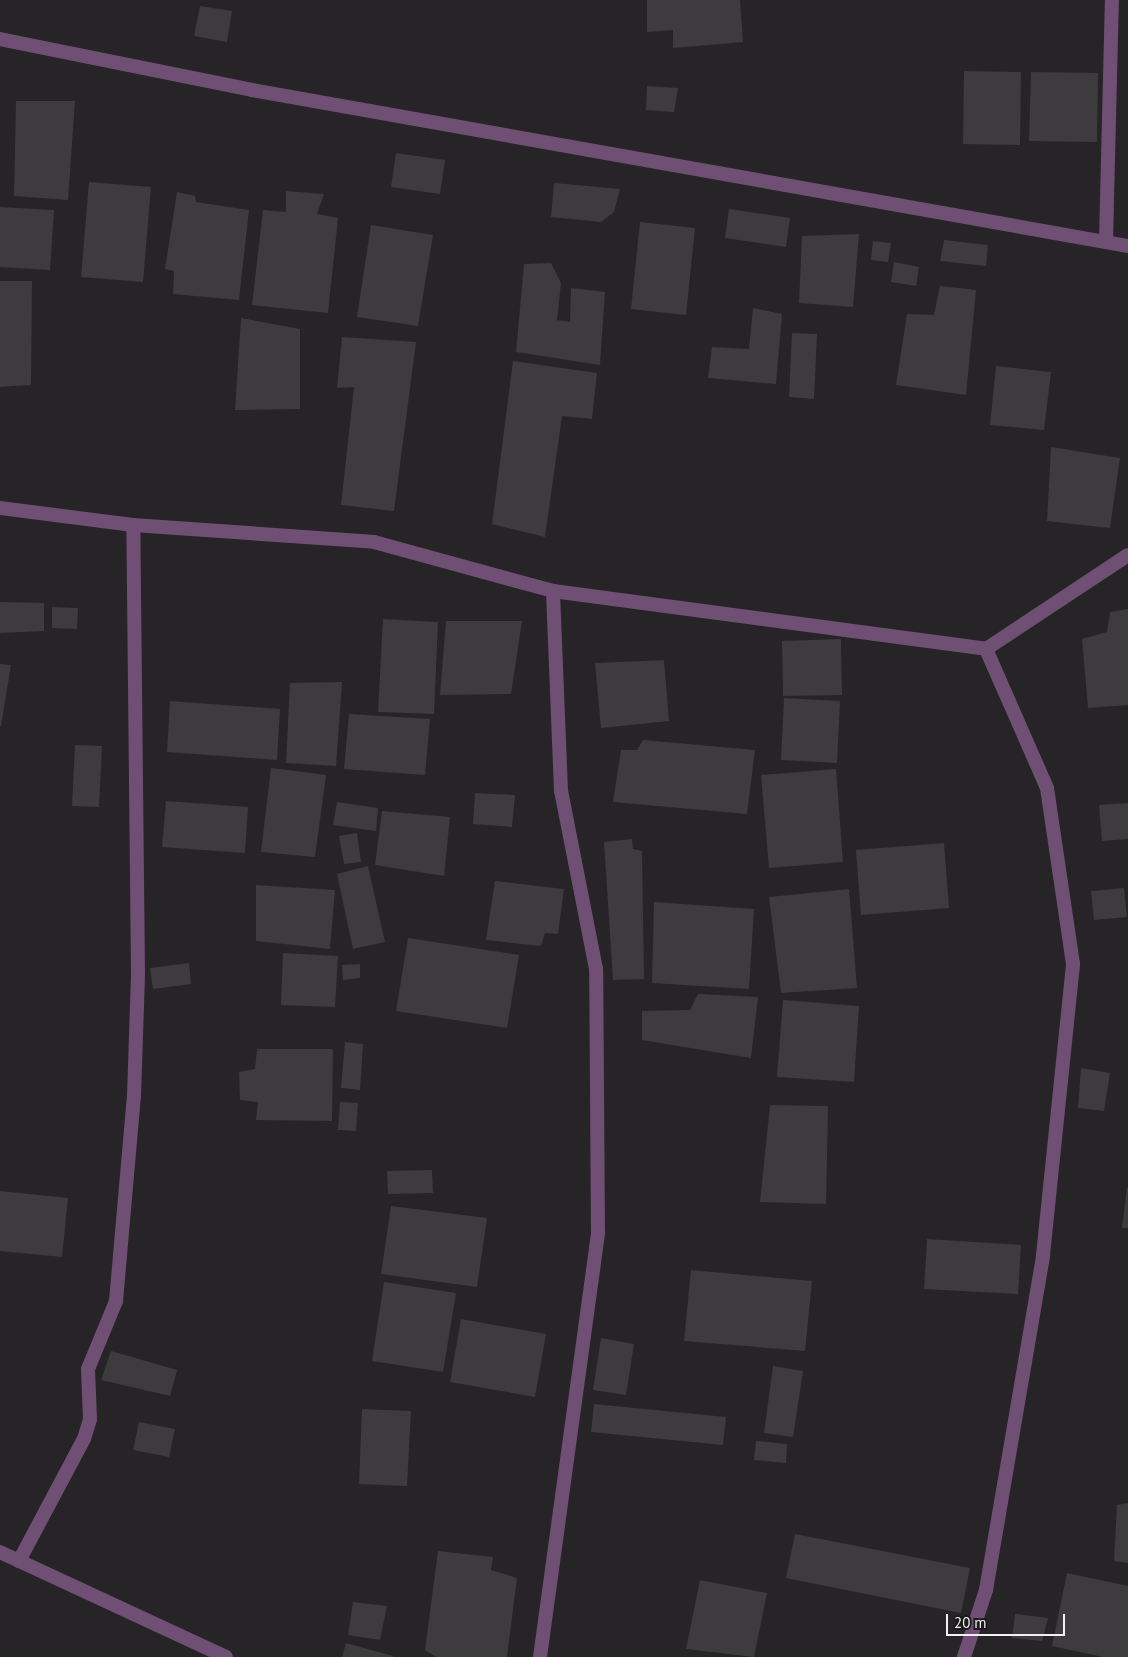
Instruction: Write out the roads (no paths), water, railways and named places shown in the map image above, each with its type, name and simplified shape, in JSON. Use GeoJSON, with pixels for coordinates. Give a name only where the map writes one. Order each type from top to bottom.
{"type":"FeatureCollection","features":[{"type":"Feature","properties":{"kind":"street"},"geometry":{"type":"LineString","coordinates":[[1106,241],[1112,0]]}},
{"type":"Feature","properties":{"kind":"street"},"geometry":{"type":"LineString","coordinates":[[0,39],[252,90],[1128,246]]}},
{"type":"Feature","properties":{"kind":"street"},"geometry":{"type":"LineString","coordinates":[[0,508],[133,525],[374,542],[553,591],[986,649],[1128,555]]}},
{"type":"Feature","properties":{"kind":"street"},"geometry":{"type":"LineString","coordinates":[[19,1560],[84,1438],[90,1418],[88,1369],[116,1300],[134,1096],[138,973],[133,525]]}},
{"type":"Feature","properties":{"kind":"street"},"geometry":{"type":"LineString","coordinates":[[540,1657],[598,1232],[596,969],[561,791],[553,591]]}},
{"type":"Feature","properties":{"kind":"street"},"geometry":{"type":"LineString","coordinates":[[964,1657],[986,1590],[1043,1255],[1073,964],[1047,788],[986,649]]}},
{"type":"Feature","properties":{"kind":"street"},"geometry":{"type":"LineString","coordinates":[[0,1552],[226,1657]]}}]}
